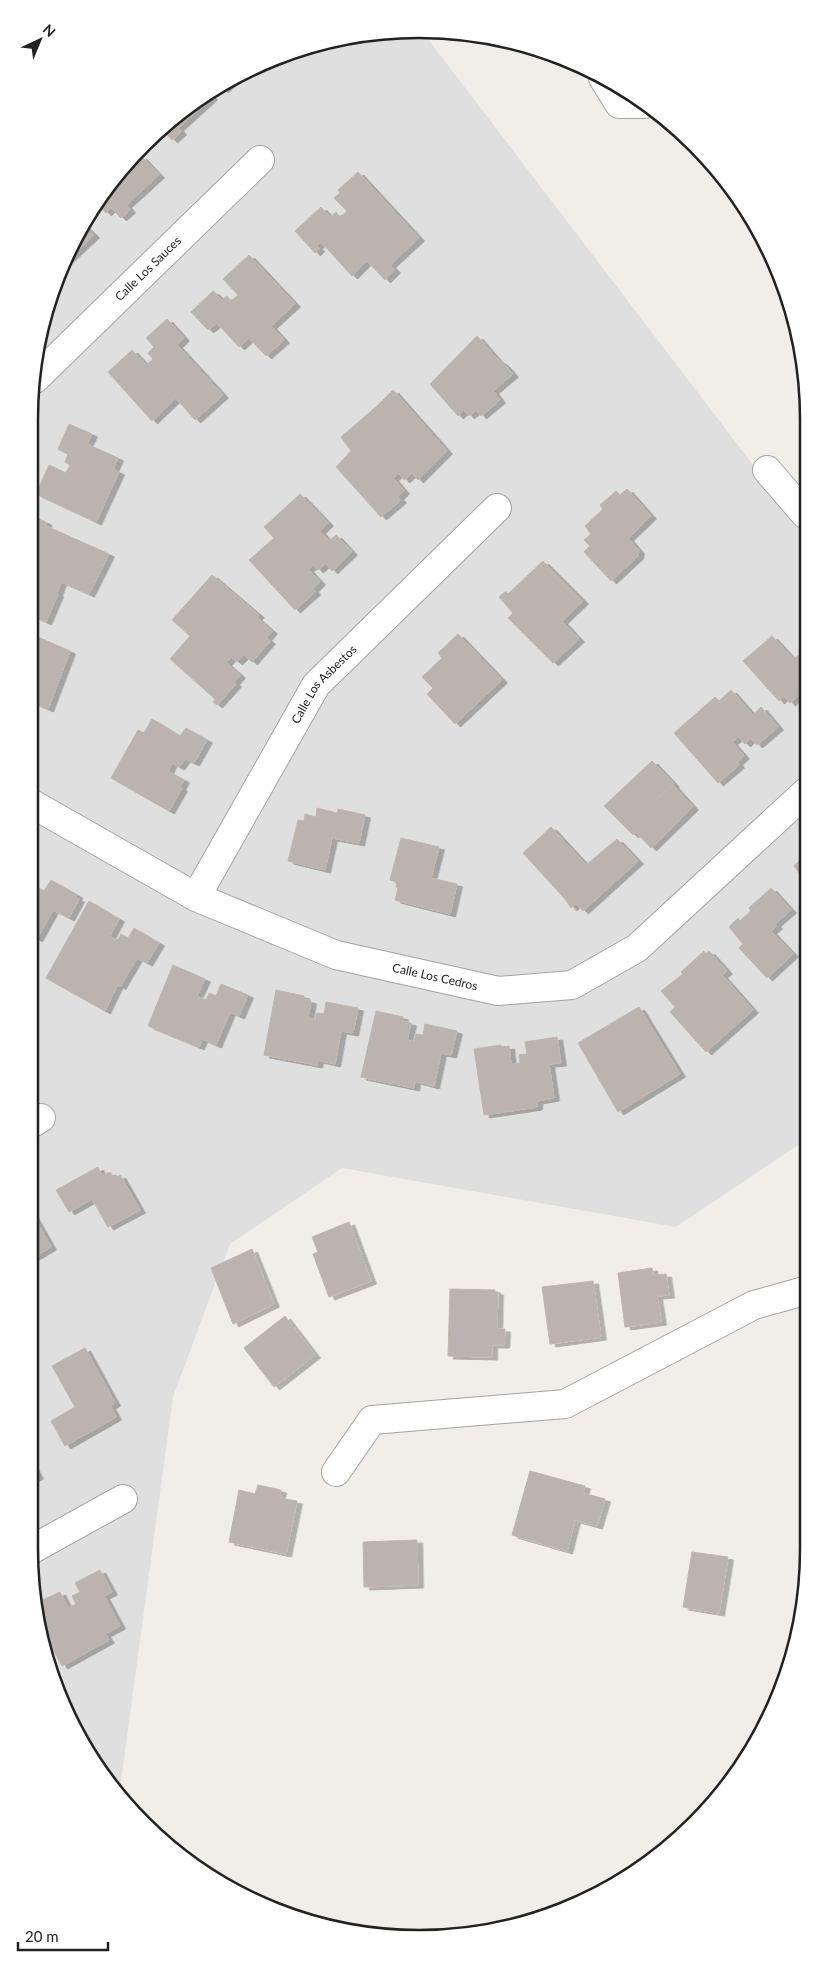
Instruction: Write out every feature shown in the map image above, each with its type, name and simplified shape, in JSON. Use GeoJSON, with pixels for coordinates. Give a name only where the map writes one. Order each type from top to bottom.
{"type":"FeatureCollection","features":[{"type":"Feature","properties":{"kind":"street"},"geometry":{"type":"LineString","coordinates":[[608,89],[619,104],[633,104]]}},
{"type":"Feature","properties":{"kind":"street","name":"Calle Los Sauces"},"geometry":{"type":"LineString","coordinates":[[41,373],[260,160]]}},
{"type":"Feature","properties":{"kind":"street"},"geometry":{"type":"LineString","coordinates":[[767,470],[800,508]]}},
{"type":"Feature","properties":{"kind":"street","name":"Calle Los Asbestos"},"geometry":{"type":"LineString","coordinates":[[196,897],[316,685],[498,508]]}},
{"type":"Feature","properties":{"kind":"street","name":"Calle Los Cedros"},"geometry":{"type":"LineString","coordinates":[[38,807],[196,897],[336,955],[498,991],[572,985],[637,948],[800,798]]}},
{"type":"Feature","properties":{"kind":"street"},"geometry":{"type":"LineString","coordinates":[[336,1472],[372,1420],[565,1404],[754,1304],[800,1292]]}},
{"type":"Feature","properties":{"kind":"street"},"geometry":{"type":"LineString","coordinates":[[38,1546],[123,1499]]}},
{"type":"Feature","properties":{"kind":"shaded area"},"geometry":{"type":"Polygon","coordinates":[[[394,38],[427,38],[800,526],[800,1144],[676,1227],[342,1168],[230,1244],[173,1397],[120,1786],[102,1760],[77,1717],[58,1671],[45,1623],[38,1573],[38,394],[45,344],[58,296],[77,250],[89,228],[116,187],[132,167],[167,132],[187,116],[228,89],[250,77],[296,58],[320,50],[369,41],[394,38]]]}},
{"type":"Feature","properties":{"kind":"building"},"geometry":{"type":"Polygon","coordinates":[[[205,103],[178,128],[181,132],[172,140],[166,133],[205,103]]]}},
{"type":"Feature","properties":{"kind":"building"},"geometry":{"type":"Polygon","coordinates":[[[142,157],[159,175],[126,205],[130,210],[121,218],[111,208],[106,213],[102,207],[142,157]]]}},
{"type":"Feature","properties":{"kind":"building"},"geometry":{"type":"Polygon","coordinates":[[[358,172],[419,238],[390,265],[395,270],[385,280],[367,261],[352,276],[321,242],[317,246],[319,249],[315,253],[295,231],[321,207],[330,217],[336,212],[340,217],[347,211],[334,198],[340,193],[338,190],[358,172]]]}},
{"type":"Feature","properties":{"kind":"building"},"geometry":{"type":"Polygon","coordinates":[[[88,229],[94,235],[76,252],[88,229]]]}},
{"type":"Feature","properties":{"kind":"building"},"geometry":{"type":"Polygon","coordinates":[[[249,255],[295,304],[271,326],[284,340],[266,356],[249,338],[239,347],[217,323],[208,330],[191,312],[213,291],[222,300],[227,296],[231,301],[238,295],[223,279],[249,255]]]}},
{"type":"Feature","properties":{"kind":"building"},"geometry":{"type":"Polygon","coordinates":[[[167,319],[184,338],[177,345],[223,395],[195,420],[176,398],[152,421],[108,372],[132,350],[146,365],[153,359],[148,353],[154,347],[146,338],[167,319]]]}},
{"type":"Feature","properties":{"kind":"building"},"geometry":{"type":"Polygon","coordinates":[[[477,336],[513,374],[493,391],[500,400],[481,416],[476,410],[469,416],[464,410],[458,416],[430,384],[477,336]]]}},
{"type":"Feature","properties":{"kind":"building"},"geometry":{"type":"Polygon","coordinates":[[[393,390],[447,451],[418,480],[412,473],[404,480],[399,473],[393,478],[404,491],[398,497],[401,500],[381,517],[336,467],[351,451],[341,437],[393,390]]]}},
{"type":"Feature","properties":{"kind":"building"},"geometry":{"type":"Polygon","coordinates":[[[69,424],[92,434],[87,444],[118,458],[113,469],[119,472],[96,522],[38,495],[38,490],[49,465],[66,473],[70,465],[65,462],[68,454],[58,449],[69,424]]]}},
{"type":"Feature","properties":{"kind":"building"},"geometry":{"type":"Polygon","coordinates":[[[627,489],[651,516],[628,538],[639,551],[638,556],[611,581],[584,552],[590,546],[584,540],[591,534],[585,526],[603,509],[600,505],[616,491],[620,495],[627,489]]]}},
{"type":"Feature","properties":{"kind":"building"},"geometry":{"type":"Polygon","coordinates":[[[300,494],[328,523],[320,531],[329,541],[336,535],[352,552],[332,571],[326,563],[318,570],[313,565],[308,569],[320,582],[313,589],[315,592],[295,610],[249,560],[274,538],[264,527],[300,494]]]}},
{"type":"Feature","properties":{"kind":"building"},"geometry":{"type":"Polygon","coordinates":[[[38,519],[46,522],[46,526],[109,554],[89,594],[61,582],[46,622],[38,618],[38,519]]]}},
{"type":"Feature","properties":{"kind":"building"},"geometry":{"type":"Polygon","coordinates":[[[543,561],[583,601],[562,621],[579,639],[553,663],[508,618],[513,613],[499,597],[506,591],[508,594],[543,561]]]}},
{"type":"Feature","properties":{"kind":"building"},"geometry":{"type":"Polygon","coordinates":[[[212,575],[259,615],[256,617],[272,631],[266,638],[270,641],[252,662],[244,655],[237,662],[231,657],[226,663],[240,675],[234,682],[236,684],[217,705],[213,702],[215,699],[170,659],[190,636],[172,620],[212,575]]]}},
{"type":"Feature","properties":{"kind":"building"},"geometry":{"type":"Polygon","coordinates":[[[458,634],[502,680],[455,724],[427,694],[433,688],[422,677],[442,658],[438,653],[458,634]]]}},
{"type":"Feature","properties":{"kind":"building"},"geometry":{"type":"Polygon","coordinates":[[[772,636],[793,659],[800,654],[800,694],[790,703],[784,696],[779,701],[743,661],[772,636]]]}},
{"type":"Feature","properties":{"kind":"building"},"geometry":{"type":"Polygon","coordinates":[[[38,637],[70,651],[48,709],[38,705],[38,637]]]}},
{"type":"Feature","properties":{"kind":"building"},"geometry":{"type":"Polygon","coordinates":[[[731,690],[753,715],[761,707],[778,727],[757,745],[751,738],[745,744],[738,737],[732,742],[744,756],[737,762],[739,765],[718,783],[674,733],[715,697],[719,701],[731,690]]]}},
{"type":"Feature","properties":{"kind":"building"},"geometry":{"type":"Polygon","coordinates":[[[152,719],[180,736],[186,728],[207,740],[194,763],[185,759],[179,767],[172,763],[168,771],[184,780],[180,787],[182,788],[169,811],[111,778],[138,730],[144,733],[152,719]]]}},
{"type":"Feature","properties":{"kind":"building"},"geometry":{"type":"Polygon","coordinates":[[[652,761],[674,784],[657,798],[673,785],[693,807],[651,848],[636,832],[633,835],[604,806],[652,761]]]}},
{"type":"Feature","properties":{"kind":"building"},"geometry":{"type":"Polygon","coordinates":[[[317,808],[337,813],[338,809],[365,815],[359,843],[332,838],[325,870],[288,861],[298,820],[304,821],[305,814],[316,817],[317,808]]]}},
{"type":"Feature","properties":{"kind":"building"},"geometry":{"type":"Polygon","coordinates":[[[551,827],[586,865],[617,839],[638,861],[583,911],[576,904],[571,908],[523,853],[551,827]]]}},
{"type":"Feature","properties":{"kind":"building"},"geometry":{"type":"Polygon","coordinates":[[[401,838],[439,847],[431,878],[457,884],[450,914],[395,900],[398,888],[396,887],[397,882],[390,880],[401,838]]]}},
{"type":"Feature","properties":{"kind":"building"},"geometry":{"type":"Polygon","coordinates":[[[800,860],[800,874],[794,866],[800,860]]]}},
{"type":"Feature","properties":{"kind":"building"},"geometry":{"type":"Polygon","coordinates":[[[51,880],[77,895],[76,898],[79,899],[69,918],[53,910],[38,937],[38,888],[44,891],[51,880]]]}},
{"type":"Feature","properties":{"kind":"building"},"geometry":{"type":"Polygon","coordinates":[[[771,888],[791,910],[775,924],[777,926],[771,931],[793,954],[767,978],[739,948],[743,944],[729,927],[738,918],[740,921],[751,911],[749,908],[771,888]]]}},
{"type":"Feature","properties":{"kind":"building"},"geometry":{"type":"Polygon","coordinates":[[[89,901],[119,919],[110,936],[117,941],[121,934],[128,938],[134,928],[159,943],[147,963],[137,958],[120,987],[118,984],[105,1011],[46,978],[89,901]]]}},
{"type":"Feature","properties":{"kind":"building"},"geometry":{"type":"Polygon","coordinates":[[[704,951],[706,954],[709,951],[727,971],[722,975],[753,1010],[706,1052],[670,1012],[675,1007],[661,991],[683,974],[681,972],[704,951]]]}},
{"type":"Feature","properties":{"kind":"building"},"geometry":{"type":"Polygon","coordinates":[[[173,965],[205,979],[197,996],[206,1000],[209,993],[216,996],[221,984],[248,995],[239,1016],[230,1012],[216,1045],[202,1039],[199,1047],[148,1026],[173,965]]]}},
{"type":"Feature","properties":{"kind":"building"},"geometry":{"type":"Polygon","coordinates":[[[276,990],[304,996],[304,999],[311,1001],[308,1018],[315,1020],[317,1013],[324,1014],[326,1002],[358,1008],[353,1033],[341,1031],[335,1064],[318,1060],[317,1065],[264,1055],[276,990]]]}},
{"type":"Feature","properties":{"kind":"building"},"geometry":{"type":"Polygon","coordinates":[[[639,1007],[680,1074],[618,1112],[578,1043],[639,1007]]]}},
{"type":"Feature","properties":{"kind":"building"},"geometry":{"type":"Polygon","coordinates":[[[376,1011],[403,1017],[402,1021],[411,1023],[407,1040],[414,1042],[416,1034],[423,1035],[425,1024],[457,1031],[451,1055],[441,1053],[434,1086],[415,1081],[414,1088],[361,1077],[376,1011]]]}},
{"type":"Feature","properties":{"kind":"building"},"geometry":{"type":"Polygon","coordinates":[[[557,1037],[561,1063],[549,1064],[554,1098],[537,1101],[537,1107],[484,1115],[474,1049],[501,1045],[501,1047],[509,1046],[511,1064],[520,1063],[519,1055],[527,1054],[525,1042],[557,1037]]]}},
{"type":"Feature","properties":{"kind":"building"},"geometry":{"type":"Polygon","coordinates":[[[98,1167],[102,1176],[110,1172],[114,1178],[120,1175],[140,1210],[108,1227],[92,1199],[69,1212],[56,1190],[98,1167]]]}},
{"type":"Feature","properties":{"kind":"building"},"geometry":{"type":"Polygon","coordinates":[[[349,1222],[371,1281],[329,1297],[313,1254],[318,1252],[312,1237],[349,1222]]]}},
{"type":"Feature","properties":{"kind":"building"},"geometry":{"type":"Polygon","coordinates":[[[38,1224],[51,1247],[38,1255],[38,1224]]]}},
{"type":"Feature","properties":{"kind":"building"},"geometry":{"type":"Polygon","coordinates":[[[252,1249],[274,1304],[233,1324],[211,1268],[252,1249]]]}},
{"type":"Feature","properties":{"kind":"building"},"geometry":{"type":"Polygon","coordinates":[[[652,1268],[653,1275],[666,1274],[669,1295],[657,1296],[661,1322],[625,1327],[618,1273],[652,1268]]]}},
{"type":"Feature","properties":{"kind":"building"},"geometry":{"type":"Polygon","coordinates":[[[593,1281],[601,1337],[550,1344],[542,1287],[593,1281]]]}},
{"type":"Feature","properties":{"kind":"building"},"geometry":{"type":"Polygon","coordinates":[[[450,1289],[495,1290],[495,1292],[498,1292],[497,1329],[505,1329],[504,1345],[492,1345],[492,1357],[448,1356],[450,1289]]]}},
{"type":"Feature","properties":{"kind":"building"},"geometry":{"type":"Polygon","coordinates":[[[285,1316],[315,1355],[274,1387],[244,1348],[285,1316]]]}},
{"type":"Feature","properties":{"kind":"building"},"geometry":{"type":"Polygon","coordinates":[[[85,1348],[115,1403],[110,1406],[116,1417],[65,1446],[51,1421],[75,1407],[52,1366],[85,1348]]]}},
{"type":"Feature","properties":{"kind":"building"},"geometry":{"type":"Polygon","coordinates":[[[530,1471],[585,1486],[583,1493],[605,1499],[597,1526],[575,1520],[567,1551],[512,1535],[530,1471]]]}},
{"type":"Feature","properties":{"kind":"building"},"geometry":{"type":"Polygon","coordinates":[[[258,1485],[281,1490],[279,1498],[297,1501],[286,1554],[229,1542],[239,1490],[255,1494],[258,1485]]]}},
{"type":"Feature","properties":{"kind":"building"},"geometry":{"type":"Polygon","coordinates":[[[417,1540],[418,1585],[364,1587],[363,1542],[417,1540]]]}},
{"type":"Feature","properties":{"kind":"building"},"geometry":{"type":"Polygon","coordinates":[[[692,1552],[728,1557],[719,1613],[683,1607],[692,1552]]]}},
{"type":"Feature","properties":{"kind":"building"},"geometry":{"type":"Polygon","coordinates":[[[100,1570],[112,1592],[104,1596],[120,1626],[105,1634],[109,1640],[62,1666],[49,1642],[41,1600],[60,1592],[68,1608],[76,1604],[72,1596],[80,1592],[75,1583],[100,1570]]]}}]}
